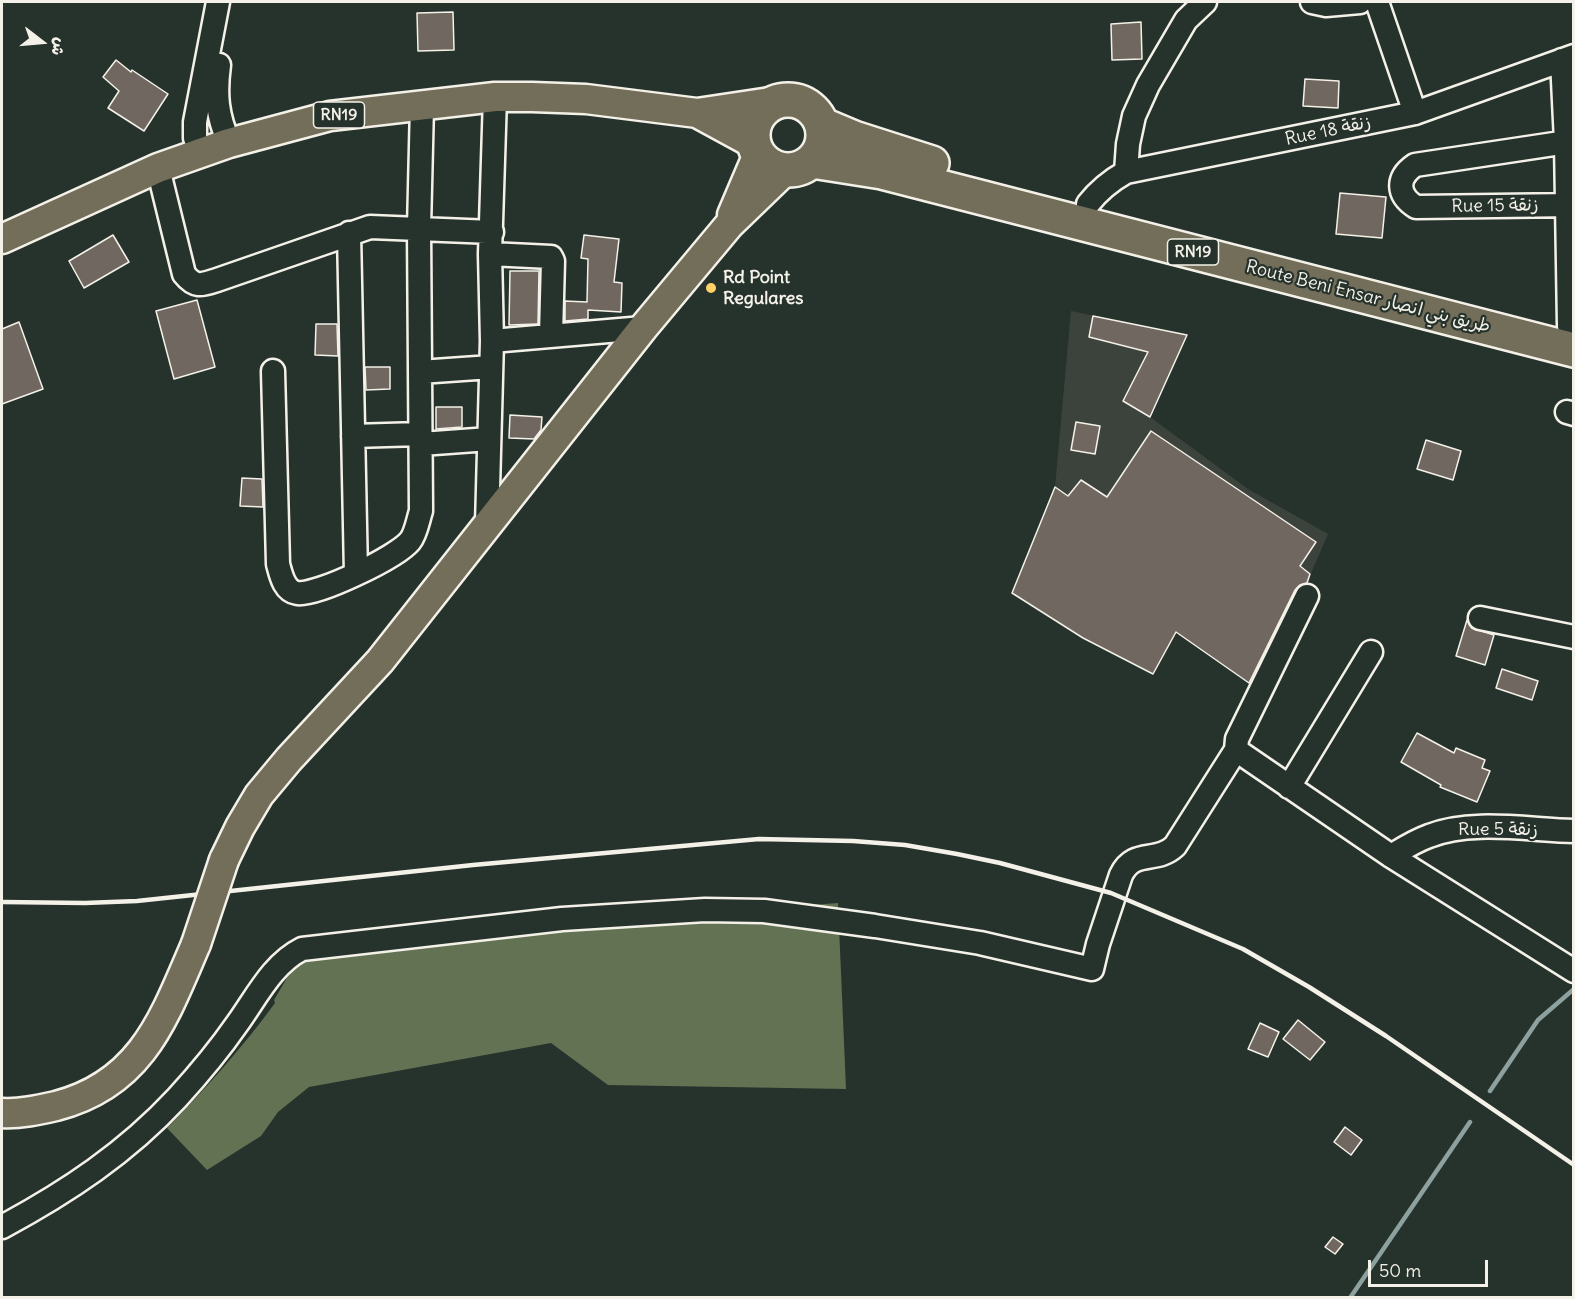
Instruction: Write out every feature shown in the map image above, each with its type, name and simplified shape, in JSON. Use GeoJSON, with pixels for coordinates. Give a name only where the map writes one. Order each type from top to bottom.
{"type":"FeatureCollection","features":[{"type":"Feature","properties":{"kind":"highway","name":"RN19"},"geometry":{"type":"LineString","coordinates":[[777,101],[788,99],[810,106],[823,125]]}},
{"type":"Feature","properties":{"kind":"highway"},"geometry":{"type":"LineString","coordinates":[[756,149],[753,130],[757,118],[765,108],[777,101]]}},
{"type":"Feature","properties":{"kind":"highway"},"geometry":{"type":"LineString","coordinates":[[799,166],[820,151],[824,138],[823,125]]}},
{"type":"Feature","properties":{"kind":"highway","name":"Route Beni Ensar طريق بني انصار"},"geometry":{"type":"LineString","coordinates":[[823,125],[906,155],[1572,334]]}},
{"type":"Feature","properties":{"kind":"highway","name":"RN19"},"geometry":{"type":"LineString","coordinates":[[756,149],[765,162],[775,168],[799,166]]}},
{"type":"Feature","properties":{"kind":"highway","name":"Route Beni Ensar طريق بني انصار"},"geometry":{"type":"LineString","coordinates":[[799,166],[856,167],[893,175],[1572,334]]}},
{"type":"Feature","properties":{"kind":"main road","name":"RN19"},"geometry":{"type":"LineString","coordinates":[[2,239],[158,168],[229,142],[330,116],[495,97],[532,96],[586,99],[697,113],[777,101]]}},
{"type":"Feature","properties":{"kind":"main road","name":"RN19"},"geometry":{"type":"LineString","coordinates":[[697,113],[756,149]]}},
{"type":"Feature","properties":{"kind":"main road"},"geometry":{"type":"LineString","coordinates":[[729,225],[756,149]]}},
{"type":"Feature","properties":{"kind":"main road"},"geometry":{"type":"LineString","coordinates":[[2,1113],[17,1113],[70,1102],[87,1096],[134,1061],[152,1038],[168,1010],[196,944],[224,860],[259,795],[289,759],[380,661],[643,328],[729,225],[799,166]]}},
{"type":"Feature","properties":{"kind":"street"},"geometry":{"type":"LineString","coordinates":[[218,2],[208,94],[229,142]]}},
{"type":"Feature","properties":{"kind":"street"},"geometry":{"type":"LineString","coordinates":[[201,152],[195,138],[195,122],[208,94],[230,2]]}},
{"type":"Feature","properties":{"kind":"street"},"geometry":{"type":"LineString","coordinates":[[1126,172],[1128,144],[1134,116],[1148,85],[1186,20],[1205,2]]}},
{"type":"Feature","properties":{"kind":"street"},"geometry":{"type":"LineString","coordinates":[[1312,2],[1326,6],[1360,2]]}},
{"type":"Feature","properties":{"kind":"street"},"geometry":{"type":"LineString","coordinates":[[1377,2],[1415,113]]}},
{"type":"Feature","properties":{"kind":"street"},"geometry":{"type":"LineString","coordinates":[[1568,58],[1572,334]]}},
{"type":"Feature","properties":{"kind":"street","name":"Rue 18 زنقة"},"geometry":{"type":"LineString","coordinates":[[1088,204],[1111,180],[1126,172],[1415,113],[1568,58]]}},
{"type":"Feature","properties":{"kind":"street"},"geometry":{"type":"LineString","coordinates":[[487,525],[495,97]]}},
{"type":"Feature","properties":{"kind":"street"},"geometry":{"type":"LineString","coordinates":[[273,371],[278,564],[282,581],[289,589],[297,593],[315,591],[356,574],[396,553],[411,540],[421,511],[419,228],[422,105]]}},
{"type":"Feature","properties":{"kind":"street","name":"Rue 15 زنقة"},"geometry":{"type":"LineString","coordinates":[[1570,141],[1415,165],[1406,171],[1401,181],[1401,192],[1407,201],[1416,207],[1570,204]]}},
{"type":"Feature","properties":{"kind":"street"},"geometry":{"type":"LineString","coordinates":[[158,168],[184,274],[191,283],[202,285],[218,280],[370,227],[419,228],[550,257],[553,261],[550,335]]}},
{"type":"Feature","properties":{"kind":"street"},"geometry":{"type":"LineString","coordinates":[[349,233],[356,574]]}},
{"type":"Feature","properties":{"kind":"street"},"geometry":{"type":"LineString","coordinates":[[492,340],[643,328]]}},
{"type":"Feature","properties":{"kind":"street"},"geometry":{"type":"LineString","coordinates":[[420,372],[491,367]]}},
{"type":"Feature","properties":{"kind":"street"},"geometry":{"type":"LineString","coordinates":[[353,436],[489,439]]}},
{"type":"Feature","properties":{"kind":"street"},"geometry":{"type":"LineString","coordinates":[[2,1227],[74,1186],[124,1148],[176,1099],[237,1024],[275,970],[289,955],[302,949],[551,920],[705,910],[764,911],[980,943],[1092,969],[1101,934],[1126,864],[1140,858],[1168,853],[1175,846],[1236,750],[1237,740],[1307,596]]}},
{"type":"Feature","properties":{"kind":"street"},"geometry":{"type":"LineString","coordinates":[[1480,618],[1574,637]]}},
{"type":"Feature","properties":{"kind":"street"},"geometry":{"type":"LineString","coordinates":[[1289,787],[1371,652]]}},
{"type":"Feature","properties":{"kind":"street"},"geometry":{"type":"LineString","coordinates":[[1236,750],[1391,856],[1571,970]]}},
{"type":"Feature","properties":{"kind":"street","name":"Rue 5 زنقة"},"geometry":{"type":"LineString","coordinates":[[1391,856],[1431,835],[1460,828],[1574,831]]}},
{"type":"Feature","properties":{"kind":"shaded area"},"geometry":{"type":"Polygon","coordinates":[[[1071,311],[1187,335],[1150,417],[1248,489],[1328,534],[1260,691],[1187,640],[1178,629],[1153,674],[1083,638],[1012,593],[1055,487],[1071,311]]]}},
{"type":"Feature","properties":{"kind":"green space"},"geometry":{"type":"Polygon","coordinates":[[[838,903],[846,1089],[608,1085],[551,1043],[309,1087],[278,1112],[261,1136],[207,1170],[167,1128],[196,1098],[262,1020],[275,1003],[274,1000],[298,959],[683,915],[838,903]]]}},
{"type":"Feature","properties":{"kind":"building"},"geometry":{"type":"Polygon","coordinates":[[[453,12],[454,50],[418,51],[417,13],[453,12]]]}},
{"type":"Feature","properties":{"kind":"building"},"geometry":{"type":"Polygon","coordinates":[[[1141,22],[1142,59],[1112,60],[1111,24],[1141,22]]]}},
{"type":"Feature","properties":{"kind":"building"},"geometry":{"type":"Polygon","coordinates":[[[116,60],[131,72],[132,70],[168,94],[144,131],[108,108],[119,91],[103,77],[116,60]]]}},
{"type":"Feature","properties":{"kind":"building"},"geometry":{"type":"Polygon","coordinates":[[[1305,79],[1339,81],[1338,108],[1303,106],[1305,79]]]}},
{"type":"Feature","properties":{"kind":"building"},"geometry":{"type":"Polygon","coordinates":[[[1340,193],[1386,197],[1382,238],[1336,234],[1340,193]]]}},
{"type":"Feature","properties":{"kind":"building"},"geometry":{"type":"Polygon","coordinates":[[[113,235],[129,262],[84,288],[69,261],[113,235]]]}},
{"type":"Feature","properties":{"kind":"building"},"geometry":{"type":"Polygon","coordinates":[[[584,235],[619,239],[614,282],[622,283],[621,312],[588,310],[588,319],[565,321],[565,301],[587,302],[588,259],[581,258],[584,235]]]}},
{"type":"Feature","properties":{"kind":"building"},"geometry":{"type":"Polygon","coordinates":[[[510,271],[539,271],[538,324],[509,325],[510,271]]]}},
{"type":"Feature","properties":{"kind":"building"},"geometry":{"type":"Polygon","coordinates":[[[197,300],[215,367],[174,379],[156,311],[197,300]]]}},
{"type":"Feature","properties":{"kind":"building"},"geometry":{"type":"Polygon","coordinates":[[[1093,316],[1187,335],[1150,417],[1123,401],[1148,352],[1089,337],[1093,316]]]}},
{"type":"Feature","properties":{"kind":"building"},"geometry":{"type":"Polygon","coordinates":[[[19,322],[43,389],[2,404],[2,329],[19,322]]]}},
{"type":"Feature","properties":{"kind":"building"},"geometry":{"type":"Polygon","coordinates":[[[316,324],[337,324],[338,356],[315,355],[316,324]]]}},
{"type":"Feature","properties":{"kind":"building"},"geometry":{"type":"Polygon","coordinates":[[[365,367],[390,367],[390,389],[366,390],[365,367]]]}},
{"type":"Feature","properties":{"kind":"building"},"geometry":{"type":"Polygon","coordinates":[[[436,407],[462,407],[462,427],[436,429],[436,407]]]}},
{"type":"Feature","properties":{"kind":"building"},"geometry":{"type":"Polygon","coordinates":[[[510,415],[542,417],[541,430],[534,439],[509,438],[510,415]]]}},
{"type":"Feature","properties":{"kind":"building"},"geometry":{"type":"Polygon","coordinates":[[[1076,422],[1100,426],[1095,454],[1071,450],[1076,422]]]}},
{"type":"Feature","properties":{"kind":"building"},"geometry":{"type":"Polygon","coordinates":[[[1151,431],[1316,542],[1300,566],[1310,574],[1307,583],[1295,590],[1249,683],[1176,632],[1153,674],[1083,638],[1012,593],[1055,487],[1068,496],[1081,480],[1107,497],[1151,431]]]}},
{"type":"Feature","properties":{"kind":"building"},"geometry":{"type":"Polygon","coordinates":[[[1426,440],[1461,451],[1453,480],[1417,469],[1426,440]]]}},
{"type":"Feature","properties":{"kind":"building"},"geometry":{"type":"Polygon","coordinates":[[[242,478],[262,479],[263,507],[240,506],[242,478]]]}},
{"type":"Feature","properties":{"kind":"building"},"geometry":{"type":"Polygon","coordinates":[[[1467,620],[1472,628],[1494,635],[1485,665],[1456,656],[1467,620]]]}},
{"type":"Feature","properties":{"kind":"building"},"geometry":{"type":"Polygon","coordinates":[[[1502,669],[1538,681],[1532,700],[1496,688],[1502,669]]]}},
{"type":"Feature","properties":{"kind":"building"},"geometry":{"type":"Polygon","coordinates":[[[1417,733],[1454,753],[1456,748],[1485,760],[1482,768],[1490,771],[1477,802],[1440,787],[1441,785],[1401,762],[1417,733]]]}},
{"type":"Feature","properties":{"kind":"building"},"geometry":{"type":"Polygon","coordinates":[[[1298,1020],[1325,1042],[1310,1060],[1283,1039],[1298,1020]]]}},
{"type":"Feature","properties":{"kind":"building"},"geometry":{"type":"Polygon","coordinates":[[[1260,1023],[1279,1032],[1268,1057],[1248,1049],[1260,1023]]]}},
{"type":"Feature","properties":{"kind":"building"},"geometry":{"type":"Polygon","coordinates":[[[1345,1127],[1362,1140],[1351,1155],[1334,1142],[1345,1127]]]}},
{"type":"Feature","properties":{"kind":"building"},"geometry":{"type":"Polygon","coordinates":[[[1333,1237],[1343,1244],[1335,1254],[1325,1247],[1333,1237]]]}},
{"type":"Feature","properties":{"kind":"waterway"},"geometry":{"type":"LineString","coordinates":[[1490,1091],[1538,1020],[1574,989]]}},
{"type":"Feature","properties":{"kind":"waterway"},"geometry":{"type":"LineString","coordinates":[[1350,1298],[1470,1122]]}},
{"type":"Feature","properties":{"kind":"railway"},"geometry":{"type":"LineString","coordinates":[[2,902],[137,901],[473,865],[759,839],[853,841],[905,845],[1000,863],[1111,893],[1243,949],[1309,987],[1386,1036],[1574,1165]]}},
{"type":"Feature","properties":{"kind":"place","name":"Rd Point Regulares"},"geometry":{"type":"Point","coordinates":[711,288]}}]}
